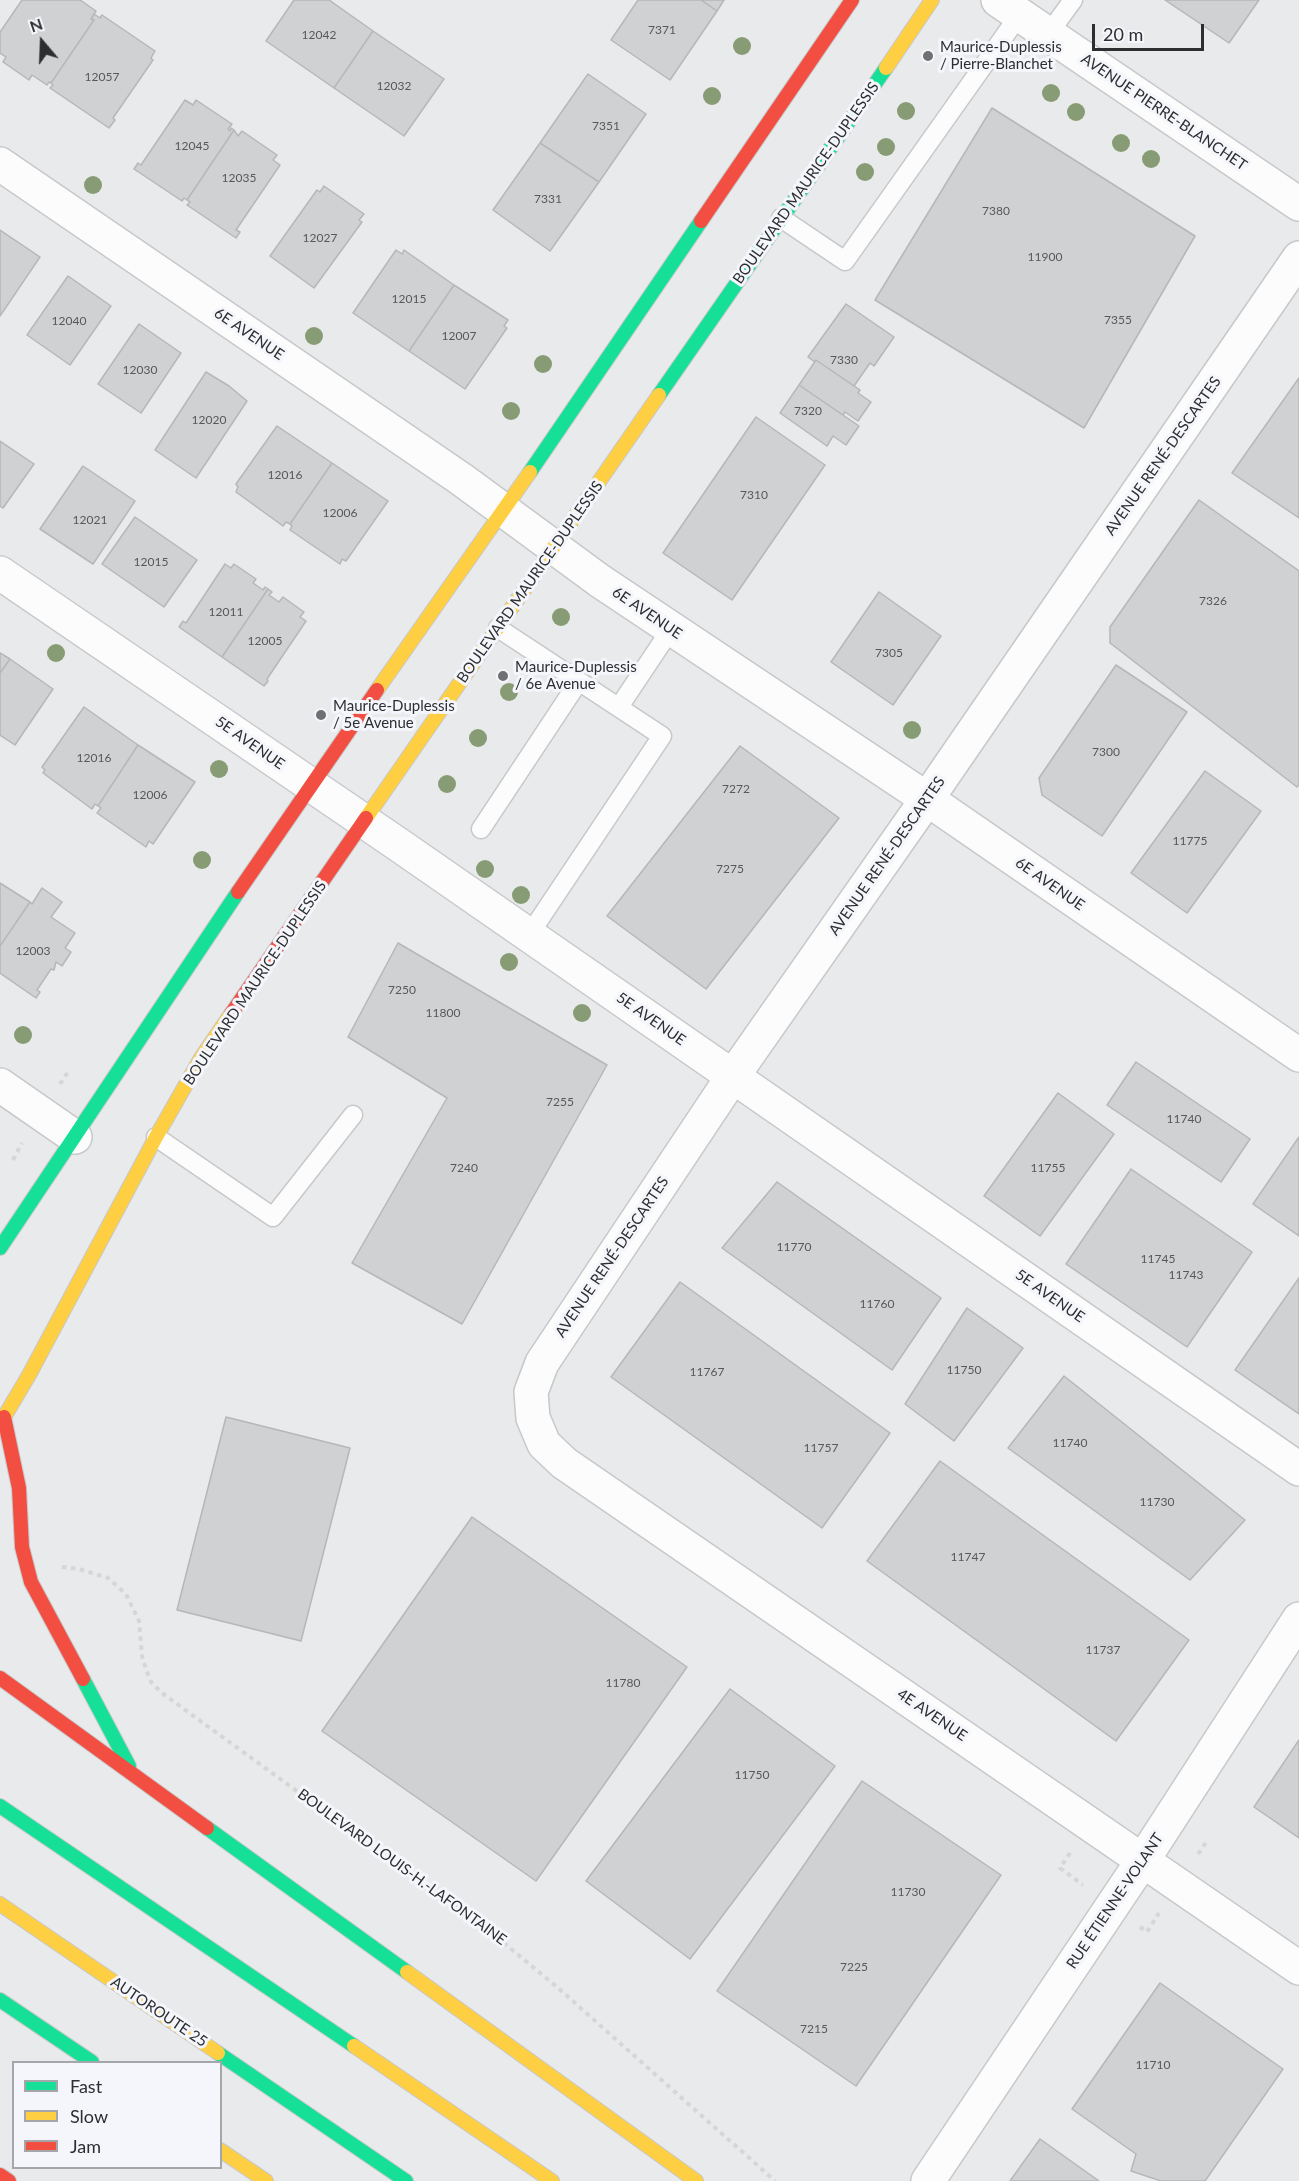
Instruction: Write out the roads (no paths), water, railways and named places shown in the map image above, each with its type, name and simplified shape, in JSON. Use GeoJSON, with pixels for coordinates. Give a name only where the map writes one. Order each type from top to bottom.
{"type":"FeatureCollection","features":[{"type":"Feature","properties":{"kind":"main road"},"geometry":{"type":"LineString","coordinates":[[0,1248],[310,785],[503,509],[852,0]]}},
{"type":"Feature","properties":{"kind":"main road","name":"BOULEVARD MAURICE-DUPLESSIS"},"geometry":{"type":"LineString","coordinates":[[2,1420],[201,1058],[781,218],[921,20],[932,0]]}},
{"type":"Feature","properties":{"kind":"main road"},"geometry":{"type":"LineString","coordinates":[[2,1420],[20,1488],[22,1546],[31,1582],[133,1773]]}},
{"type":"Feature","properties":{"kind":"main road"},"geometry":{"type":"LineString","coordinates":[[0,1678],[696,2181]]}},
{"type":"Feature","properties":{"kind":"main road"},"geometry":{"type":"LineString","coordinates":[[0,1806],[552,2181]]}},
{"type":"Feature","properties":{"kind":"main road","name":"AUTOROUTE 25"},"geometry":{"type":"LineString","coordinates":[[0,1904],[406,2181]]}},
{"type":"Feature","properties":{"kind":"main road"},"geometry":{"type":"LineString","coordinates":[[0,2000],[91,2061]]}},
{"type":"Feature","properties":{"kind":"main road"},"geometry":{"type":"LineString","coordinates":[[222,2151],[266,2181]]}},
{"type":"Feature","properties":{"kind":"main road"},"geometry":{"type":"LineString","coordinates":[[0,2175],[9,2181]]}},
{"type":"Feature","properties":{"kind":"street","name":"AVENUE PIERRE-BLANCHET"},"geometry":{"type":"LineString","coordinates":[[1009,7],[1299,204]]}},
{"type":"Feature","properties":{"kind":"street","name":"6E AVENUE"},"geometry":{"type":"LineString","coordinates":[[0,164],[503,509],[600,581],[927,799],[1299,1055]]}},
{"type":"Feature","properties":{"kind":"street","name":"AVENUE RENÉ-DESCARTES"},"geometry":{"type":"LineString","coordinates":[[564,1463],[544,1444],[533,1418],[531,1392],[542,1363],[733,1076],[927,799],[1299,258]]}},
{"type":"Feature","properties":{"kind":"street","name":"5E AVENUE"},"geometry":{"type":"LineString","coordinates":[[0,573],[529,935],[1299,1469]]}},
{"type":"Feature","properties":{"kind":"street"},"geometry":{"type":"LineString","coordinates":[[0,1085],[75,1137]]}},
{"type":"Feature","properties":{"kind":"street","name":"4E AVENUE"},"geometry":{"type":"LineString","coordinates":[[564,1463],[1299,1968]]}},
{"type":"Feature","properties":{"kind":"street","name":"RUE ÉTIENNE-VOLANT"},"geometry":{"type":"LineString","coordinates":[[928,2181],[1143,1860],[1299,1619]]}},
{"type":"Feature","properties":{"kind":"lane"},"geometry":{"type":"LineString","coordinates":[[1049,33],[1073,0]]}},
{"type":"Feature","properties":{"kind":"lane"},"geometry":{"type":"LineString","coordinates":[[781,218],[845,261],[1009,7]]}},
{"type":"Feature","properties":{"kind":"lane"},"geometry":{"type":"LineString","coordinates":[[498,628],[662,736],[529,935]]}},
{"type":"Feature","properties":{"kind":"lane"},"geometry":{"type":"LineString","coordinates":[[619,707],[671,629]]}},
{"type":"Feature","properties":{"kind":"lane"},"geometry":{"type":"LineString","coordinates":[[481,829],[579,681]]}},
{"type":"Feature","properties":{"kind":"lane"},"geometry":{"type":"LineString","coordinates":[[156,1137],[273,1217],[352,1115]]}},
{"type":"Feature","properties":{"kind":"place","name":"Maurice-Duplessis / Pierre-Blanchet"},"geometry":{"type":"Point","coordinates":[928,56]}},
{"type":"Feature","properties":{"kind":"place","name":"Maurice-Duplessis / 6e Avenue"},"geometry":{"type":"Point","coordinates":[503,676]}},
{"type":"Feature","properties":{"kind":"place","name":"Maurice-Duplessis / 5e Avenue"},"geometry":{"type":"Point","coordinates":[321,715]}}]}
